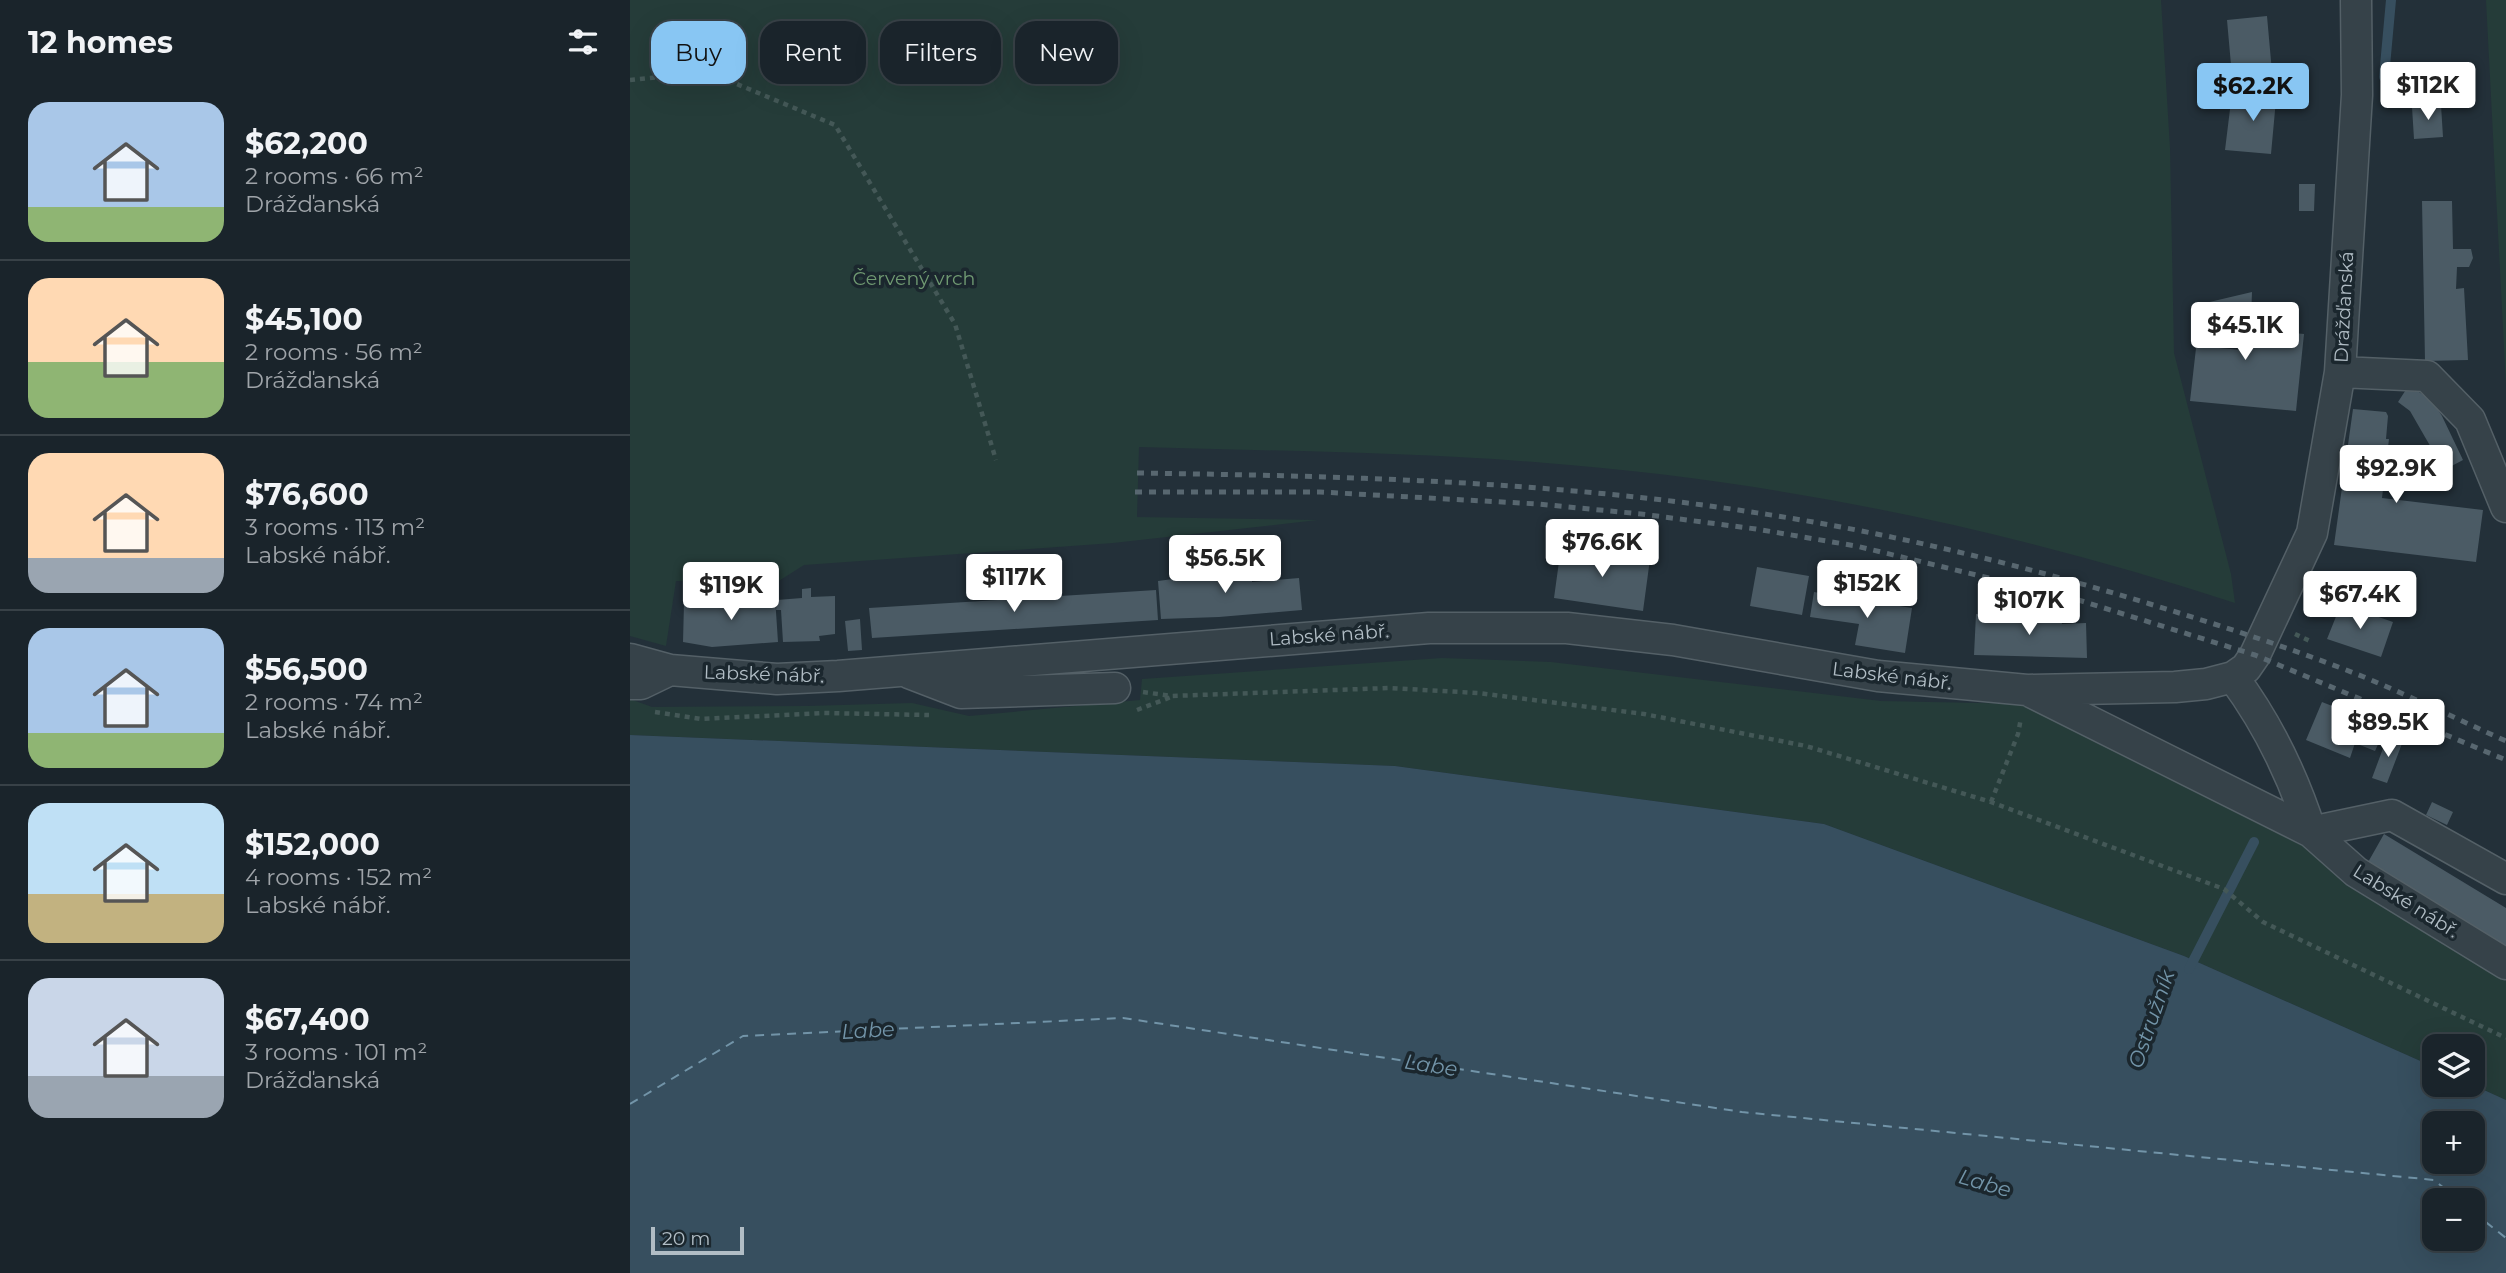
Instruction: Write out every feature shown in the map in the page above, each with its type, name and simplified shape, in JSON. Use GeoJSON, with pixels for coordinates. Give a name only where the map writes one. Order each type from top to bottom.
{"type":"FeatureCollection","features":[{"type":"Feature","properties":{"kind":"street","name":"Drážďanská"},"geometry":{"type":"LineString","coordinates":[[2233,677],[2246,668],[2255,655],[2312,533],[2340,372],[2357,96],[2356,0]]}},
{"type":"Feature","properties":{"kind":"street"},"geometry":{"type":"LineString","coordinates":[[2340,372],[2427,376],[2470,420],[2506,507]]}},
{"type":"Feature","properties":{"kind":"street","name":"Labské nábř."},"geometry":{"type":"LineString","coordinates":[[630,659],[670,670],[777,679],[1429,628],[1511,626],[1567,628],[1673,640],[1878,677],[2027,690],[2175,687],[2206,684],[2233,677]]}},
{"type":"Feature","properties":{"kind":"street"},"geometry":{"type":"LineString","coordinates":[[630,684],[641,684],[670,670]]}},
{"type":"Feature","properties":{"kind":"street"},"geometry":{"type":"LineString","coordinates":[[902,671],[961,693],[1123,700]]}},
{"type":"Feature","properties":{"kind":"street"},"geometry":{"type":"LineString","coordinates":[[2233,677],[2252,702],[2296,786],[2311,832],[2392,815],[2506,879]]}},
{"type":"Feature","properties":{"kind":"street","name":"Labské nábř."},"geometry":{"type":"LineString","coordinates":[[2027,690],[2311,832],[2356,872],[2506,964]]}},
{"type":"Feature","properties":{"kind":"path"},"geometry":{"type":"LineString","coordinates":[[630,80],[708,72],[835,125],[955,324],[996,460]]}},
{"type":"Feature","properties":{"kind":"path"},"geometry":{"type":"LineString","coordinates":[[1123,700],[1389,688],[1478,693],[1644,714],[1806,746],[1991,802],[2224,889],[2263,922],[2506,1038]]}},
{"type":"Feature","properties":{"kind":"path"},"geometry":{"type":"LineString","coordinates":[[1123,700],[1172,696]]}},
{"type":"Feature","properties":{"kind":"path"},"geometry":{"type":"LineString","coordinates":[[645,710],[701,719],[823,713],[934,716]]}},
{"type":"Feature","properties":{"kind":"path"},"geometry":{"type":"LineString","coordinates":[[1991,802],[2018,734]]}},
{"type":"Feature","properties":{"kind":"green space","name":"Červený vrch"},"geometry":{"type":"Polygon","coordinates":[[[630,0],[2161,0],[2170,148],[2174,353],[2231,574],[2235,603],[2151,577],[1981,531],[1895,512],[1721,482],[1634,471],[1495,459],[1139,447],[1137,517],[1318,520],[1113,543],[804,565],[774,584],[676,581],[666,646],[630,636],[630,0]]]}},
{"type":"Feature","properties":{"kind":"green space"},"geometry":{"type":"Polygon","coordinates":[[[2486,0],[2506,0],[2506,386],[2486,0]]]}},
{"type":"Feature","properties":{"kind":"green space"},"geometry":{"type":"Polygon","coordinates":[[[1442,658],[1551,662],[1881,701],[2028,704],[2303,846],[2346,885],[2506,981],[2506,1100],[2485,1090],[2485,1034],[2422,1034],[2422,1062],[2184,956],[1824,824],[1395,766],[630,735],[630,699],[652,707],[912,703],[969,716],[1140,700],[1142,679],[1442,658]]]}},
{"type":"Feature","properties":{"kind":"water","name":"Labe"},"geometry":{"type":"Polygon","coordinates":[[[630,735],[1395,766],[1824,824],[2184,956],[2422,1062],[2422,1097],[2485,1097],[2485,1090],[2506,1100],[2506,1273],[630,1273],[630,735]]]}},
{"type":"Feature","properties":{"kind":"building"},"geometry":{"type":"Polygon","coordinates":[[[2267,16],[2272,72],[2232,76],[2227,20],[2267,16]]]}},
{"type":"Feature","properties":{"kind":"building"},"geometry":{"type":"Polygon","coordinates":[[[2252,87],[2277,89],[2271,154],[2225,150],[2231,101],[2251,102],[2252,87]]]}},
{"type":"Feature","properties":{"kind":"building"},"geometry":{"type":"Polygon","coordinates":[[[2441,105],[2443,137],[2414,139],[2412,107],[2441,105]]]}},
{"type":"Feature","properties":{"kind":"building"},"geometry":{"type":"Polygon","coordinates":[[[2299,184],[2315,184],[2314,211],[2299,211],[2299,184]]]}},
{"type":"Feature","properties":{"kind":"building"},"geometry":{"type":"Polygon","coordinates":[[[2422,201],[2452,201],[2453,249],[2471,249],[2473,258],[2469,267],[2457,267],[2456,289],[2464,288],[2468,360],[2425,361],[2422,201]]]}},
{"type":"Feature","properties":{"kind":"building"},"geometry":{"type":"Polygon","coordinates":[[[2252,292],[2251,319],[2222,316],[2219,348],[2242,350],[2244,328],[2304,334],[2296,411],[2190,401],[2201,304],[2252,292]]]}},
{"type":"Feature","properties":{"kind":"building"},"geometry":{"type":"Polygon","coordinates":[[[2409,385],[2432,401],[2463,460],[2444,470],[2410,411],[2398,402],[2409,385]]]}},
{"type":"Feature","properties":{"kind":"building"},"geometry":{"type":"Polygon","coordinates":[[[2353,409],[2386,412],[2388,416],[2386,439],[2389,439],[2382,498],[2483,510],[2476,562],[2334,545],[2353,409]]]}},
{"type":"Feature","properties":{"kind":"building"},"geometry":{"type":"Polygon","coordinates":[[[1561,547],[1650,559],[1643,611],[1554,598],[1561,547]]]}},
{"type":"Feature","properties":{"kind":"building"},"geometry":{"type":"Polygon","coordinates":[[[1240,567],[1240,575],[1252,576],[1252,582],[1299,578],[1302,610],[1161,619],[1158,581],[1173,579],[1172,570],[1198,568],[1199,578],[1225,576],[1225,568],[1240,567]]]}},
{"type":"Feature","properties":{"kind":"building"},"geometry":{"type":"Polygon","coordinates":[[[1757,567],[1809,576],[1802,615],[1750,606],[1757,567]]]}},
{"type":"Feature","properties":{"kind":"building"},"geometry":{"type":"Polygon","coordinates":[[[811,588],[811,597],[835,596],[835,634],[819,636],[820,641],[783,642],[781,610],[776,610],[777,600],[802,598],[802,589],[811,588]]]}},
{"type":"Feature","properties":{"kind":"building"},"geometry":{"type":"Polygon","coordinates":[[[1156,590],[1158,620],[872,638],[869,608],[1156,590]]]}},
{"type":"Feature","properties":{"kind":"building"},"geometry":{"type":"Polygon","coordinates":[[[1814,592],[1912,608],[1905,653],[1855,645],[1859,624],[1810,617],[1814,592]]]}},
{"type":"Feature","properties":{"kind":"building"},"geometry":{"type":"Polygon","coordinates":[[[775,597],[778,642],[712,647],[683,642],[684,603],[775,597]]]}},
{"type":"Feature","properties":{"kind":"building"},"geometry":{"type":"Polygon","coordinates":[[[2341,604],[2393,622],[2381,657],[2327,639],[2341,604]]]}},
{"type":"Feature","properties":{"kind":"building"},"geometry":{"type":"Polygon","coordinates":[[[1976,614],[2061,619],[2062,624],[2086,623],[2087,658],[1974,655],[1976,614]]]}},
{"type":"Feature","properties":{"kind":"building"},"geometry":{"type":"Polygon","coordinates":[[[860,619],[862,650],[848,651],[845,621],[860,619]]]}},
{"type":"Feature","properties":{"kind":"building"},"geometry":{"type":"Polygon","coordinates":[[[2322,702],[2386,727],[2375,751],[2355,743],[2350,758],[2306,740],[2322,702]]]}},
{"type":"Feature","properties":{"kind":"building"},"geometry":{"type":"Polygon","coordinates":[[[2388,735],[2403,741],[2387,783],[2372,778],[2388,735]]]}},
{"type":"Feature","properties":{"kind":"building"},"geometry":{"type":"Polygon","coordinates":[[[2432,802],[2453,812],[2447,825],[2426,815],[2432,802]]]}},
{"type":"Feature","properties":{"kind":"building"},"geometry":{"type":"Polygon","coordinates":[[[2384,834],[2506,908],[2506,951],[2367,864],[2384,834]]]}},
{"type":"Feature","properties":{"kind":"waterway","name":"Ostružník"},"geometry":{"type":"LineString","coordinates":[[2384,77],[2391,0]]}},
{"type":"Feature","properties":{"kind":"waterway","name":"Ostružník"},"geometry":{"type":"LineString","coordinates":[[2189,969],[2254,842]]}},
{"type":"Feature","properties":{"kind":"ferry route"},"geometry":{"type":"LineString","coordinates":[[630,1104],[743,1036],[1123,1018],[1742,1112],[2434,1180],[2444,1188]]}},
{"type":"Feature","properties":{"kind":"ferry route"},"geometry":{"type":"LineString","coordinates":[[2485,1221],[2506,1238]]}},
{"type":"Feature","properties":{"kind":"railway"},"geometry":{"type":"LineString","coordinates":[[1137,473],[1293,476],[1526,487],[1681,502],[1857,530],[1956,551],[2053,576],[2231,629],[2364,677],[2506,741]]}},
{"type":"Feature","properties":{"kind":"railway"},"geometry":{"type":"LineString","coordinates":[[1135,492],[1320,492],[1538,504],[1756,529],[1856,546],[2072,598],[2255,655],[2506,760]]}}]}
